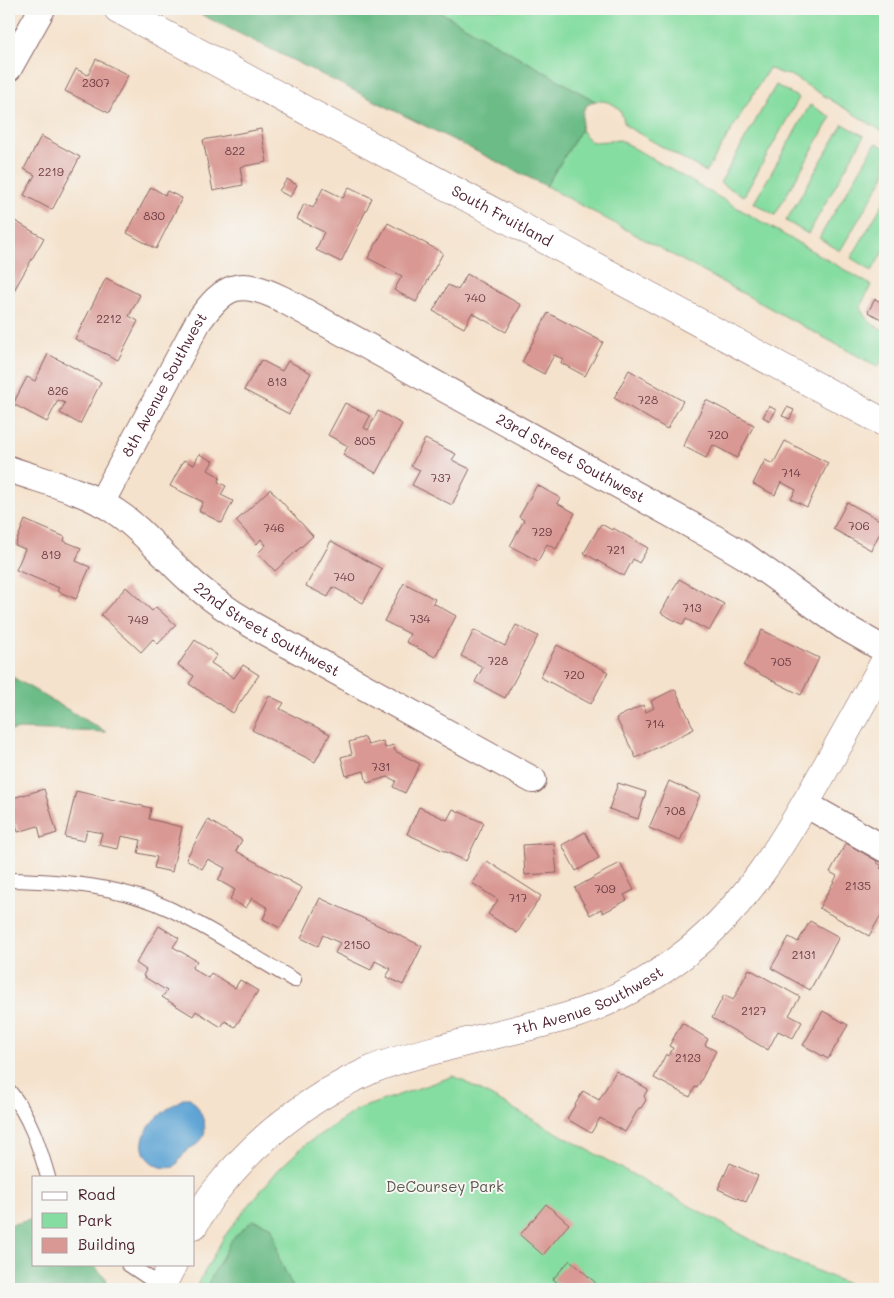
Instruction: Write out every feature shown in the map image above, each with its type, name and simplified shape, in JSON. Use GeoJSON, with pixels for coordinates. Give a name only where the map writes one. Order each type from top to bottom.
{"type":"FeatureCollection","features":[{"type":"Feature","properties":{"kind":"street"},"geometry":{"type":"LineString","coordinates":[[9,68],[42,9]]}},
{"type":"Feature","properties":{"kind":"street","name":"South Fruitland"},"geometry":{"type":"LineString","coordinates":[[118,9],[885,424]]}},
{"type":"Feature","properties":{"kind":"street","name":"8th Avenue Southwest"},"geometry":{"type":"LineString","coordinates":[[101,503],[198,322],[210,304],[221,294],[244,286]]}},
{"type":"Feature","properties":{"kind":"street","name":"23rd Street Southwest"},"geometry":{"type":"LineString","coordinates":[[244,286],[262,290],[282,299],[718,540],[745,556],[843,626],[885,650]]}},
{"type":"Feature","properties":{"kind":"street","name":"22nd Street Southwest"},"geometry":{"type":"LineString","coordinates":[[9,470],[72,490],[101,503],[130,522],[195,585],[221,606],[533,780]]}},
{"type":"Feature","properties":{"kind":"street","name":"7th Avenue Southwest"},"geometry":{"type":"LineString","coordinates":[[195,1223],[213,1194],[269,1133],[331,1090],[371,1070],[416,1055],[568,1016],[604,1002],[638,985],[674,962],[705,938],[752,887],[782,843],[806,804],[885,660]]}},
{"type":"Feature","properties":{"kind":"street"},"geometry":{"type":"LineString","coordinates":[[806,804],[885,849]]}},
{"type":"Feature","properties":{"kind":"lane"},"geometry":{"type":"LineString","coordinates":[[9,880],[52,881],[94,887],[137,897],[171,910],[294,980]]}},
{"type":"Feature","properties":{"kind":"lane"},"geometry":{"type":"LineString","coordinates":[[9,1091],[26,1114],[37,1139],[48,1176]]}},
{"type":"Feature","properties":{"kind":"lane"},"geometry":{"type":"LineString","coordinates":[[133,1266],[165,1280]]}},
{"type":"Feature","properties":{"kind":"green space"},"geometry":{"type":"Polygon","coordinates":[[[190,9],[435,9],[595,101],[587,105],[583,111],[581,130],[546,186],[190,9]]]}},
{"type":"Feature","properties":{"kind":"green space"},"geometry":{"type":"Polygon","coordinates":[[[435,9],[885,9],[885,133],[790,75],[782,74],[769,68],[706,172],[626,126],[623,116],[614,105],[603,101],[595,101],[435,9]]]}},
{"type":"Feature","properties":{"kind":"green space"},"geometry":{"type":"Polygon","coordinates":[[[776,85],[799,98],[744,196],[720,183],[776,85]]]}},
{"type":"Feature","properties":{"kind":"green space"},"geometry":{"type":"Polygon","coordinates":[[[810,105],[831,117],[775,215],[754,203],[810,105]]]}},
{"type":"Feature","properties":{"kind":"green space"},"geometry":{"type":"Polygon","coordinates":[[[843,124],[864,136],[808,234],[786,221],[843,124]]]}},
{"type":"Feature","properties":{"kind":"green space"},"geometry":{"type":"Polygon","coordinates":[[[581,130],[590,141],[620,140],[871,285],[860,307],[870,322],[885,330],[885,355],[878,367],[546,186],[581,130]]]}},
{"type":"Feature","properties":{"kind":"green space"},"geometry":{"type":"Polygon","coordinates":[[[876,143],[885,148],[885,175],[840,251],[819,238],[876,143]]]}},
{"type":"Feature","properties":{"kind":"green space"},"geometry":{"type":"Polygon","coordinates":[[[885,200],[885,248],[872,271],[851,258],[885,200]]]}},
{"type":"Feature","properties":{"kind":"green space"},"geometry":{"type":"Polygon","coordinates":[[[9,675],[106,732],[20,729],[9,731],[9,675]]]}},
{"type":"Feature","properties":{"kind":"green space","name":"DeCoursey Park"},"geometry":{"type":"Polygon","coordinates":[[[454,1076],[777,1254],[860,1289],[195,1289],[224,1237],[239,1217],[279,1169],[306,1144],[358,1109],[454,1076]]]}},
{"type":"Feature","properties":{"kind":"green space"},"geometry":{"type":"Polygon","coordinates":[[[32,1219],[32,1266],[94,1266],[106,1278],[107,1289],[9,1289],[9,1225],[32,1219]]]}},
{"type":"Feature","properties":{"kind":"green space"},"geometry":{"type":"Polygon","coordinates":[[[253,1220],[271,1226],[276,1240],[279,1259],[294,1289],[205,1289],[232,1239],[253,1220]]]}},
{"type":"Feature","properties":{"kind":"water"},"geometry":{"type":"Polygon","coordinates":[[[185,1098],[190,1098],[197,1106],[203,1118],[204,1135],[174,1167],[164,1168],[158,1166],[149,1160],[144,1151],[143,1142],[146,1132],[159,1116],[185,1098]]]}},
{"type":"Feature","properties":{"kind":"building"},"geometry":{"type":"Polygon","coordinates":[[[96,59],[128,75],[109,113],[65,91],[76,69],[88,75],[96,59]]]}},
{"type":"Feature","properties":{"kind":"building"},"geometry":{"type":"Polygon","coordinates":[[[261,129],[267,162],[240,167],[243,185],[213,191],[203,140],[261,129]]]}},
{"type":"Feature","properties":{"kind":"building"},"geometry":{"type":"Polygon","coordinates":[[[41,136],[80,157],[52,210],[24,195],[35,175],[24,169],[41,136]]]}},
{"type":"Feature","properties":{"kind":"building"},"geometry":{"type":"Polygon","coordinates":[[[287,179],[297,185],[290,197],[279,191],[287,179]]]}},
{"type":"Feature","properties":{"kind":"building"},"geometry":{"type":"Polygon","coordinates":[[[151,187],[165,195],[167,191],[182,198],[156,249],[127,233],[151,187]]]}},
{"type":"Feature","properties":{"kind":"building"},"geometry":{"type":"Polygon","coordinates":[[[349,187],[372,198],[341,262],[316,250],[324,232],[297,219],[304,204],[313,208],[323,188],[343,198],[349,187]]]}},
{"type":"Feature","properties":{"kind":"building"},"geometry":{"type":"Polygon","coordinates":[[[10,218],[44,238],[9,299],[9,221],[10,218]]]}},
{"type":"Feature","properties":{"kind":"building"},"geometry":{"type":"Polygon","coordinates":[[[388,223],[443,253],[416,302],[394,290],[402,276],[368,258],[388,223]]]}},
{"type":"Feature","properties":{"kind":"building"},"geometry":{"type":"Polygon","coordinates":[[[467,274],[521,305],[506,332],[472,313],[464,328],[433,311],[448,285],[458,290],[467,274]]]}},
{"type":"Feature","properties":{"kind":"building"},"geometry":{"type":"Polygon","coordinates":[[[106,278],[140,295],[129,316],[138,321],[118,360],[75,339],[106,278]]]}},
{"type":"Feature","properties":{"kind":"building"},"geometry":{"type":"Polygon","coordinates":[[[875,299],[885,304],[885,321],[868,312],[875,299]]]}},
{"type":"Feature","properties":{"kind":"building"},"geometry":{"type":"Polygon","coordinates":[[[548,313],[603,342],[585,376],[561,363],[563,359],[554,355],[544,374],[522,362],[548,313]]]}},
{"type":"Feature","properties":{"kind":"building"},"geometry":{"type":"Polygon","coordinates":[[[48,354],[101,382],[80,424],[60,413],[65,403],[58,400],[47,422],[13,404],[27,377],[35,381],[48,354]]]}},
{"type":"Feature","properties":{"kind":"building"},"geometry":{"type":"Polygon","coordinates":[[[261,360],[282,371],[288,361],[311,373],[289,414],[244,390],[261,360]]]}},
{"type":"Feature","properties":{"kind":"building"},"geometry":{"type":"Polygon","coordinates":[[[629,370],[683,401],[667,429],[614,398],[629,370]]]}},
{"type":"Feature","properties":{"kind":"building"},"geometry":{"type":"Polygon","coordinates":[[[706,400],[754,425],[737,458],[713,445],[706,458],[683,446],[706,400]]]}},
{"type":"Feature","properties":{"kind":"building"},"geometry":{"type":"Polygon","coordinates":[[[345,403],[370,416],[364,428],[368,430],[378,411],[402,424],[376,473],[343,455],[348,446],[328,435],[345,403]]]}},
{"type":"Feature","properties":{"kind":"building"},"geometry":{"type":"Polygon","coordinates":[[[769,406],[776,410],[770,421],[763,417],[769,406]]]}},
{"type":"Feature","properties":{"kind":"building"},"geometry":{"type":"Polygon","coordinates":[[[787,407],[794,410],[790,419],[782,416],[787,407]]]}},
{"type":"Feature","properties":{"kind":"building"},"geometry":{"type":"Polygon","coordinates":[[[425,439],[456,454],[452,460],[470,469],[452,505],[412,485],[420,470],[411,466],[425,439]]]}},
{"type":"Feature","properties":{"kind":"building"},"geometry":{"type":"Polygon","coordinates":[[[785,441],[828,463],[807,507],[791,499],[796,490],[781,482],[775,495],[753,484],[765,460],[773,464],[785,441]]]}},
{"type":"Feature","properties":{"kind":"building"},"geometry":{"type":"Polygon","coordinates":[[[199,454],[213,461],[208,470],[220,477],[218,482],[226,486],[221,495],[233,501],[222,523],[199,511],[203,502],[170,486],[184,460],[194,465],[199,454]]]}},
{"type":"Feature","properties":{"kind":"building"},"geometry":{"type":"Polygon","coordinates":[[[537,485],[560,498],[557,503],[575,513],[556,549],[547,544],[538,561],[510,546],[524,520],[519,517],[537,485]]]}},
{"type":"Feature","properties":{"kind":"building"},"geometry":{"type":"Polygon","coordinates":[[[270,489],[313,536],[275,571],[258,553],[266,545],[261,539],[257,544],[236,521],[270,489]]]}},
{"type":"Feature","properties":{"kind":"building"},"geometry":{"type":"Polygon","coordinates":[[[847,502],[885,523],[871,550],[833,529],[847,502]]]}},
{"type":"Feature","properties":{"kind":"building"},"geometry":{"type":"Polygon","coordinates":[[[25,520],[65,537],[64,541],[81,548],[76,561],[90,567],[76,599],[57,591],[59,588],[16,570],[25,549],[15,545],[25,520]]]}},
{"type":"Feature","properties":{"kind":"building"},"geometry":{"type":"Polygon","coordinates":[[[601,524],[612,530],[613,528],[648,548],[639,563],[633,559],[624,576],[584,553],[601,524]]]}},
{"type":"Feature","properties":{"kind":"building"},"geometry":{"type":"Polygon","coordinates":[[[331,541],[382,569],[363,603],[333,587],[328,597],[306,586],[331,541]]]}},
{"type":"Feature","properties":{"kind":"building"},"geometry":{"type":"Polygon","coordinates":[[[679,579],[724,604],[709,631],[686,619],[683,625],[661,613],[679,579]]]}},
{"type":"Feature","properties":{"kind":"building"},"geometry":{"type":"Polygon","coordinates":[[[404,583],[435,599],[433,603],[456,616],[435,657],[406,642],[410,634],[384,621],[404,583]]]}},
{"type":"Feature","properties":{"kind":"building"},"geometry":{"type":"Polygon","coordinates":[[[126,587],[152,611],[156,607],[176,625],[158,644],[153,639],[141,652],[101,615],[126,587]]]}},
{"type":"Feature","properties":{"kind":"building"},"geometry":{"type":"Polygon","coordinates":[[[516,625],[538,636],[505,698],[475,682],[483,667],[461,656],[474,630],[505,646],[516,625]]]}},
{"type":"Feature","properties":{"kind":"building"},"geometry":{"type":"Polygon","coordinates":[[[762,630],[819,658],[801,695],[744,666],[762,630]]]}},
{"type":"Feature","properties":{"kind":"building"},"geometry":{"type":"Polygon","coordinates":[[[195,640],[217,655],[211,663],[234,678],[243,665],[259,675],[233,713],[189,684],[194,676],[178,665],[195,640]]]}},
{"type":"Feature","properties":{"kind":"building"},"geometry":{"type":"Polygon","coordinates":[[[557,645],[608,672],[591,704],[540,677],[557,645]]]}},
{"type":"Feature","properties":{"kind":"building"},"geometry":{"type":"Polygon","coordinates":[[[675,689],[694,729],[636,758],[616,718],[643,705],[646,712],[654,708],[651,701],[675,689]]]}},
{"type":"Feature","properties":{"kind":"building"},"geometry":{"type":"Polygon","coordinates":[[[269,696],[284,703],[280,709],[330,734],[315,762],[252,730],[269,696]]]}},
{"type":"Feature","properties":{"kind":"building"},"geometry":{"type":"Polygon","coordinates":[[[365,737],[368,745],[383,741],[385,748],[393,745],[395,751],[420,764],[405,793],[393,787],[396,781],[388,777],[367,783],[364,771],[346,776],[341,757],[352,754],[349,742],[365,737]]]}},
{"type":"Feature","properties":{"kind":"building"},"geometry":{"type":"Polygon","coordinates":[[[669,781],[700,795],[680,841],[649,828],[669,781]]]}},
{"type":"Feature","properties":{"kind":"building"},"geometry":{"type":"Polygon","coordinates":[[[618,783],[646,792],[638,819],[609,809],[618,783]]]}},
{"type":"Feature","properties":{"kind":"building"},"geometry":{"type":"Polygon","coordinates":[[[44,789],[57,833],[41,838],[38,826],[18,832],[16,824],[9,826],[9,799],[44,789]]]}},
{"type":"Feature","properties":{"kind":"building"},"geometry":{"type":"Polygon","coordinates":[[[76,791],[151,808],[149,819],[182,827],[172,872],[154,868],[157,857],[138,853],[141,840],[121,836],[118,849],[99,845],[102,833],[87,830],[84,841],[65,837],[76,791]]]}},
{"type":"Feature","properties":{"kind":"building"},"geometry":{"type":"Polygon","coordinates":[[[419,807],[447,820],[453,809],[484,823],[466,861],[407,834],[419,807]]]}},
{"type":"Feature","properties":{"kind":"building"},"geometry":{"type":"Polygon","coordinates":[[[208,820],[242,840],[236,851],[302,888],[280,928],[263,919],[268,908],[252,898],[246,908],[230,899],[235,890],[218,880],[225,868],[208,859],[202,869],[186,859],[208,820]]]}},
{"type":"Feature","properties":{"kind":"building"},"geometry":{"type":"Polygon","coordinates":[[[585,832],[599,858],[576,871],[562,845],[585,832]]]}},
{"type":"Feature","properties":{"kind":"building"},"geometry":{"type":"Polygon","coordinates":[[[554,843],[557,873],[525,875],[523,845],[554,843]]]}},
{"type":"Feature","properties":{"kind":"building"},"geometry":{"type":"Polygon","coordinates":[[[846,843],[877,861],[882,866],[880,868],[885,871],[885,908],[869,936],[819,908],[837,876],[830,872],[846,843]]]}},
{"type":"Feature","properties":{"kind":"building"},"geometry":{"type":"Polygon","coordinates":[[[487,861],[541,896],[517,933],[488,914],[498,900],[472,883],[487,861]]]}},
{"type":"Feature","properties":{"kind":"building"},"geometry":{"type":"Polygon","coordinates":[[[620,863],[634,890],[624,895],[627,900],[603,913],[601,909],[590,915],[575,888],[620,863]]]}},
{"type":"Feature","properties":{"kind":"building"},"geometry":{"type":"Polygon","coordinates":[[[320,898],[422,946],[403,985],[386,977],[391,969],[375,961],[371,970],[335,953],[340,943],[323,935],[318,946],[301,938],[320,898]]]}},
{"type":"Feature","properties":{"kind":"building"},"geometry":{"type":"Polygon","coordinates":[[[810,921],[839,937],[810,990],[771,968],[789,937],[798,942],[810,921]]]}},
{"type":"Feature","properties":{"kind":"building"},"geometry":{"type":"Polygon","coordinates":[[[159,926],[179,938],[173,947],[197,961],[192,968],[208,978],[211,973],[235,988],[240,980],[258,991],[235,1027],[225,1021],[221,1027],[196,1011],[193,1016],[162,997],[167,991],[143,976],[146,970],[136,963],[159,926]]]}},
{"type":"Feature","properties":{"kind":"building"},"geometry":{"type":"Polygon","coordinates":[[[749,969],[800,997],[789,1015],[802,1022],[793,1038],[778,1031],[768,1050],[712,1018],[724,995],[733,1000],[749,969]]]}},
{"type":"Feature","properties":{"kind":"building"},"geometry":{"type":"Polygon","coordinates":[[[823,1011],[848,1025],[828,1059],[803,1045],[823,1011]]]}},
{"type":"Feature","properties":{"kind":"building"},"geometry":{"type":"Polygon","coordinates":[[[682,1023],[708,1039],[705,1045],[716,1051],[697,1088],[695,1087],[690,1097],[654,1078],[666,1054],[669,1056],[673,1048],[669,1046],[682,1023]]]}},
{"type":"Feature","properties":{"kind":"building"},"geometry":{"type":"Polygon","coordinates":[[[616,1071],[648,1089],[644,1096],[646,1100],[625,1132],[600,1118],[591,1133],[567,1119],[583,1091],[599,1100],[616,1071]]]}},
{"type":"Feature","properties":{"kind":"building"},"geometry":{"type":"Polygon","coordinates":[[[730,1163],[758,1176],[746,1202],[718,1189],[730,1163]]]}},
{"type":"Feature","properties":{"kind":"building"},"geometry":{"type":"Polygon","coordinates":[[[546,1204],[569,1224],[543,1255],[520,1235],[546,1204]]]}},
{"type":"Feature","properties":{"kind":"building"},"geometry":{"type":"Polygon","coordinates":[[[570,1260],[598,1285],[594,1289],[565,1289],[553,1279],[570,1260]]]}}]}
